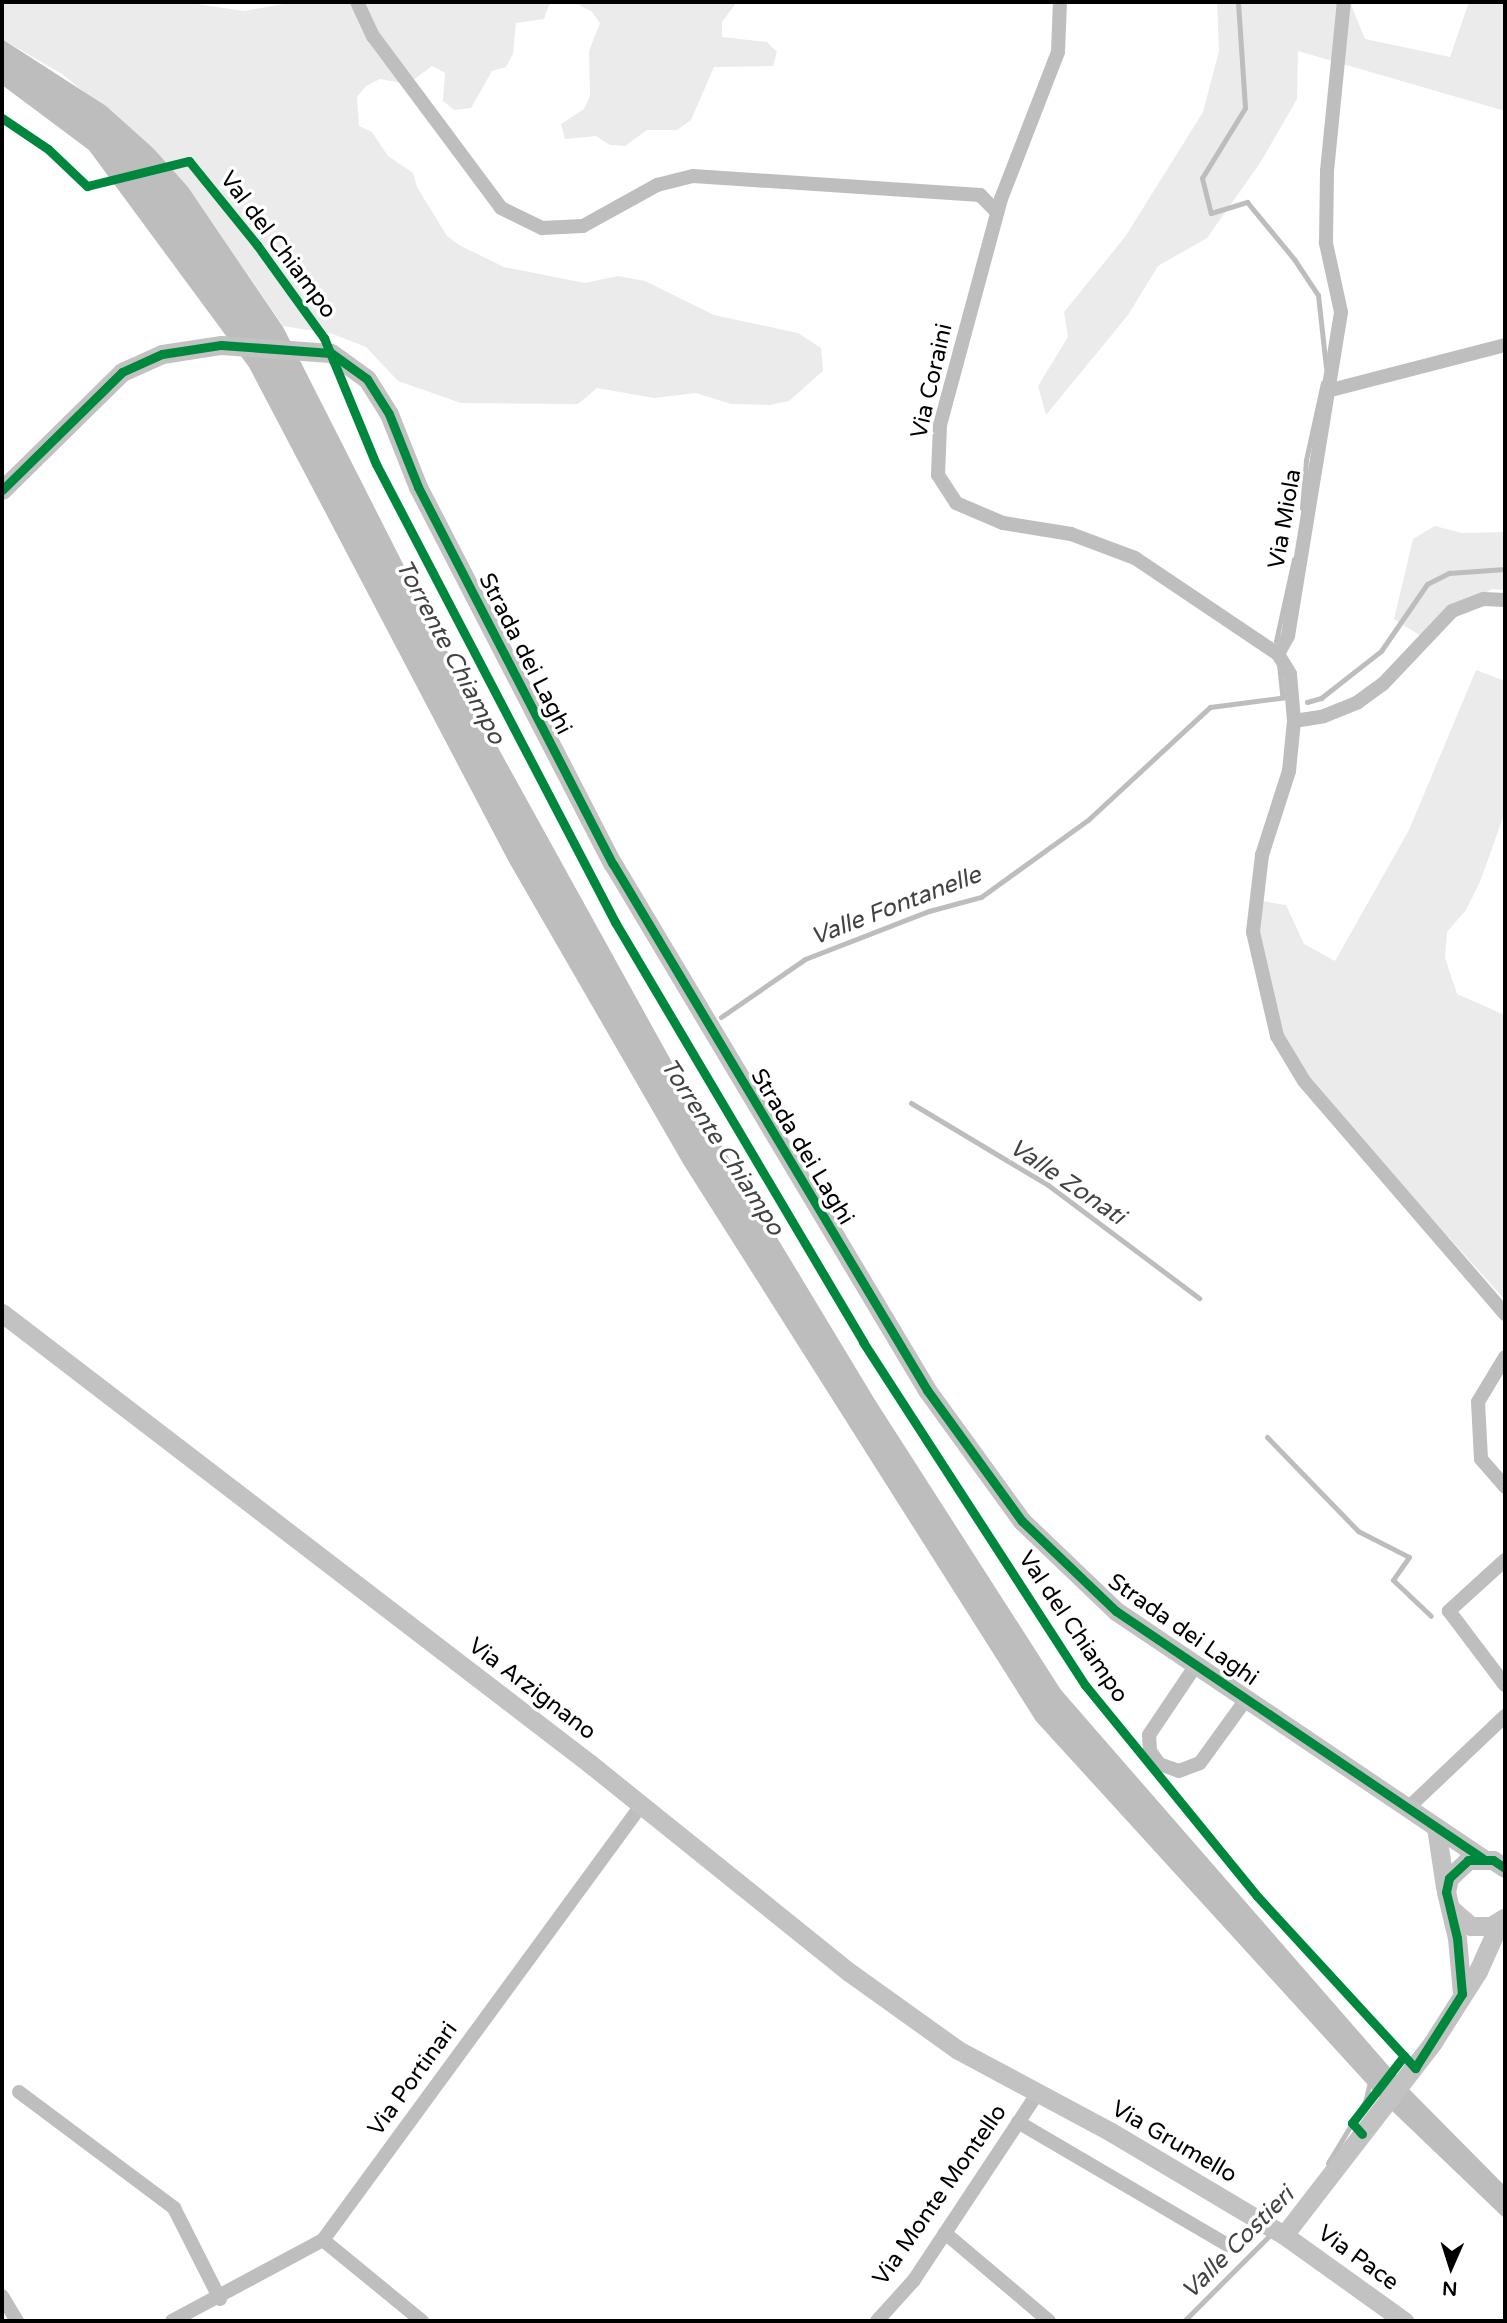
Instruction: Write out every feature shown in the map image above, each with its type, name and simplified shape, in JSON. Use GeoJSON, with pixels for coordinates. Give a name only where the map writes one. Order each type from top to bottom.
{"type":"FeatureCollection","features":[{"type":"Feature","properties":{"kind":"street"},"geometry":{"type":"LineString","coordinates":[[356,2],[373,36],[501,208],[541,229],[583,226],[657,185],[693,176],[980,195],[997,212]]}},
{"type":"Feature","properties":{"kind":"street","name":"Via Coraini"},"geometry":{"type":"LineString","coordinates":[[1060,2],[1058,52],[997,212],[940,425],[938,475],[956,503],[1003,523],[1071,534],[1135,558],[1278,654]]}},
{"type":"Feature","properties":{"kind":"street","name":"Via Miola"},"geometry":{"type":"LineString","coordinates":[[1278,654],[1288,636],[1331,390],[1341,312],[1326,243],[1327,171],[1344,2]]}},
{"type":"Feature","properties":{"kind":"street","name":"Strada dei Laghi"},"geometry":{"type":"LineString","coordinates":[[2,490],[122,372],[162,354],[221,345],[331,353],[351,364],[367,379],[389,414],[418,486],[607,854],[927,1390],[1022,1521],[1116,1611],[1482,1858],[1504,1866]]}},
{"type":"Feature","properties":{"kind":"street"},"geometry":{"type":"LineString","coordinates":[[1331,390],[1505,345]]}},
{"type":"Feature","properties":{"kind":"street"},"geometry":{"type":"LineString","coordinates":[[1294,721],[1324,716],[1358,702],[1383,684],[1452,611],[1484,599],[1505,600]]}},
{"type":"Feature","properties":{"kind":"street"},"geometry":{"type":"LineString","coordinates":[[1278,654],[1290,674],[1294,721],[1289,771],[1262,855],[1253,932],[1277,1036],[1304,1081],[1505,1314]]}},
{"type":"Feature","properties":{"kind":"street","name":"Via Arzignano"},"geometry":{"type":"LineString","coordinates":[[2,1313],[849,1972],[958,2050],[1038,2093]]}},
{"type":"Feature","properties":{"kind":"street"},"geometry":{"type":"LineString","coordinates":[[1505,1357],[1478,1402],[1481,1460],[1505,1487]]}},
{"type":"Feature","properties":{"kind":"street"},"geometry":{"type":"LineString","coordinates":[[1505,1560],[1449,1611],[1505,1685]]}},
{"type":"Feature","properties":{"kind":"street"},"geometry":{"type":"LineString","coordinates":[[1196,1665],[1150,1735],[1150,1751],[1159,1764],[1179,1771],[1200,1763],[1247,1698]]}},
{"type":"Feature","properties":{"kind":"street"},"geometry":{"type":"LineString","coordinates":[[1408,1808],[1505,1716]]}},
{"type":"Feature","properties":{"kind":"street","name":"Via Portinari"},"geometry":{"type":"LineString","coordinates":[[172,2321],[220,2299],[323,2240],[640,1807]]}},
{"type":"Feature","properties":{"kind":"street"},"geometry":{"type":"LineString","coordinates":[[1436,1827],[1447,1899],[1457,1938],[1462,1994]]}},
{"type":"Feature","properties":{"kind":"street"},"geometry":{"type":"LineString","coordinates":[[1447,1899],[1457,1867],[1482,1858]]}},
{"type":"Feature","properties":{"kind":"street"},"geometry":{"type":"LineString","coordinates":[[1447,1899],[1471,1926],[1502,1920]]}},
{"type":"Feature","properties":{"kind":"street"},"geometry":{"type":"LineString","coordinates":[[1284,2235],[1408,2078],[1462,1994],[1502,1920]]}},
{"type":"Feature","properties":{"kind":"street"},"geometry":{"type":"LineString","coordinates":[[19,2092],[174,2208],[220,2299]]}},
{"type":"Feature","properties":{"kind":"street","name":"Via Monte Montello"},"geometry":{"type":"LineString","coordinates":[[877,2321],[914,2280],[1038,2093]]}},
{"type":"Feature","properties":{"kind":"street","name":"Via Grumello"},"geometry":{"type":"LineString","coordinates":[[1038,2093],[1284,2235]]}},
{"type":"Feature","properties":{"kind":"street"},"geometry":{"type":"LineString","coordinates":[[1018,2122],[1228,2245]]}},
{"type":"Feature","properties":{"kind":"street"},"geometry":{"type":"LineString","coordinates":[[945,2233],[1049,2321]]}},
{"type":"Feature","properties":{"kind":"street","name":"Via Pace"},"geometry":{"type":"LineString","coordinates":[[1284,2235],[1402,2321]]}},
{"type":"Feature","properties":{"kind":"street"},"geometry":{"type":"LineString","coordinates":[[323,2240],[422,2321]]}},
{"type":"Feature","properties":{"kind":"street"},"geometry":{"type":"LineString","coordinates":[[2,2296],[17,2321]]}},
{"type":"Feature","properties":{"kind":"shaded area"},"geometry":{"type":"Polygon","coordinates":[[[2,2],[183,2],[244,11],[295,2],[556,2],[549,5],[544,19],[516,23],[513,54],[506,67],[492,71],[471,108],[454,110],[443,101],[445,73],[432,66],[408,84],[380,79],[366,86],[357,97],[359,126],[372,132],[388,156],[413,173],[417,187],[447,236],[459,245],[504,267],[585,283],[618,276],[645,281],[714,315],[798,333],[821,348],[823,371],[789,401],[770,405],[731,404],[696,393],[654,398],[597,388],[578,404],[461,403],[398,381],[366,347],[333,334],[283,326],[188,187],[154,149],[62,74],[2,39],[2,2]]]}},
{"type":"Feature","properties":{"kind":"shaded area"},"geometry":{"type":"Polygon","coordinates":[[[574,2],[737,2],[722,22],[722,37],[767,42],[777,52],[773,66],[714,67],[691,120],[677,130],[647,130],[625,146],[610,145],[596,136],[565,139],[561,124],[584,109],[590,96],[589,51],[600,23],[592,12],[574,2]]]}},
{"type":"Feature","properties":{"kind":"shaded area"},"geometry":{"type":"Polygon","coordinates":[[[1217,2],[1350,2],[1365,39],[1450,57],[1469,2],[1505,2],[1505,111],[1298,51],[1297,99],[1260,163],[1207,238],[1158,266],[1128,315],[1046,415],[1038,386],[1068,337],[1064,312],[1125,237],[1203,112],[1219,51],[1217,2]]]}},
{"type":"Feature","properties":{"kind":"shaded area"},"geometry":{"type":"Polygon","coordinates":[[[1435,526],[1462,533],[1505,532],[1505,590],[1492,589],[1421,636],[1394,619],[1413,539],[1435,526]]]}},
{"type":"Feature","properties":{"kind":"shaded area"},"geometry":{"type":"Polygon","coordinates":[[[1476,670],[1505,681],[1505,812],[1480,882],[1466,910],[1447,932],[1445,958],[1457,994],[1505,1015],[1505,1300],[1304,1076],[1280,1034],[1259,946],[1255,900],[1286,905],[1304,944],[1335,961],[1409,830],[1476,670]]]}},
{"type":"Feature","properties":{"kind":"water","name":"Torrente Chiampo"},"geometry":{"type":"Polygon","coordinates":[[[2,39],[106,106],[154,149],[188,187],[283,327],[475,706],[679,1075],[875,1400],[1061,1690],[1405,2085],[1505,2186],[1505,2219],[1389,2108],[1036,1721],[684,1165],[509,862],[249,367],[89,150],[2,85],[2,39]]]}},
{"type":"Feature","properties":{"kind":"waterway"},"geometry":{"type":"LineString","coordinates":[[1238,2],[1245,108],[1202,178],[1211,213],[1247,202],[1294,259],[1318,295],[1326,367]]}},
{"type":"Feature","properties":{"kind":"waterway"},"geometry":{"type":"LineString","coordinates":[[1302,508],[1306,460],[1323,383]]}},
{"type":"Feature","properties":{"kind":"waterway"},"geometry":{"type":"LineString","coordinates":[[1276,641],[1294,559]]}},
{"type":"Feature","properties":{"kind":"waterway","name":"Valle Fontanelle"},"geometry":{"type":"LineString","coordinates":[[1307,702],[1321,698],[1381,651],[1427,584],[1449,573],[1505,569]]}},
{"type":"Feature","properties":{"kind":"waterway"},"geometry":{"type":"LineString","coordinates":[[1279,664],[1282,695]]}},
{"type":"Feature","properties":{"kind":"waterway","name":"Valle Fontanelle"},"geometry":{"type":"LineString","coordinates":[[721,1017],[805,959],[929,911],[981,897],[1089,819],[1210,707],[1287,697]]}},
{"type":"Feature","properties":{"kind":"waterway","name":"Valle Zonati"},"geometry":{"type":"LineString","coordinates":[[911,1103],[1048,1185],[1199,1298]]}},
{"type":"Feature","properties":{"kind":"waterway","name":"Valle Zonati"},"geometry":{"type":"LineString","coordinates":[[1267,1437],[1358,1531],[1409,1557],[1393,1580],[1431,1616]]}},
{"type":"Feature","properties":{"kind":"waterway","name":"Valle Costieri"},"geometry":{"type":"LineString","coordinates":[[1328,2163],[1365,2102],[1370,2082]]}},
{"type":"Feature","properties":{"kind":"waterway","name":"Valle Costieri"},"geometry":{"type":"LineString","coordinates":[[1184,2321],[1272,2233]]}},
{"type":"Feature","properties":{"kind":"cycle path","name":"Val del Chiampo"},"geometry":{"type":"LineString","coordinates":[[2,118],[48,149],[87,186],[189,161],[257,245],[324,338],[376,464],[615,922],[863,1342],[1085,1685],[1257,1896],[1415,2068],[1462,1994],[1457,1938],[1446,1892],[1449,1878],[1468,1860],[1493,1860],[1505,1868]]}},
{"type":"Feature","properties":{"kind":"cycle path","name":"Val del Chiampo"},"geometry":{"type":"LineString","coordinates":[[2,490],[122,372],[162,354],[221,345],[331,353],[367,379],[389,414],[418,487],[613,864],[927,1390],[1022,1521],[1116,1611],[1482,1858]]}},
{"type":"Feature","properties":{"kind":"cycle path"},"geometry":{"type":"LineString","coordinates":[[1362,2134],[1352,2123],[1404,2056]]}}]}
